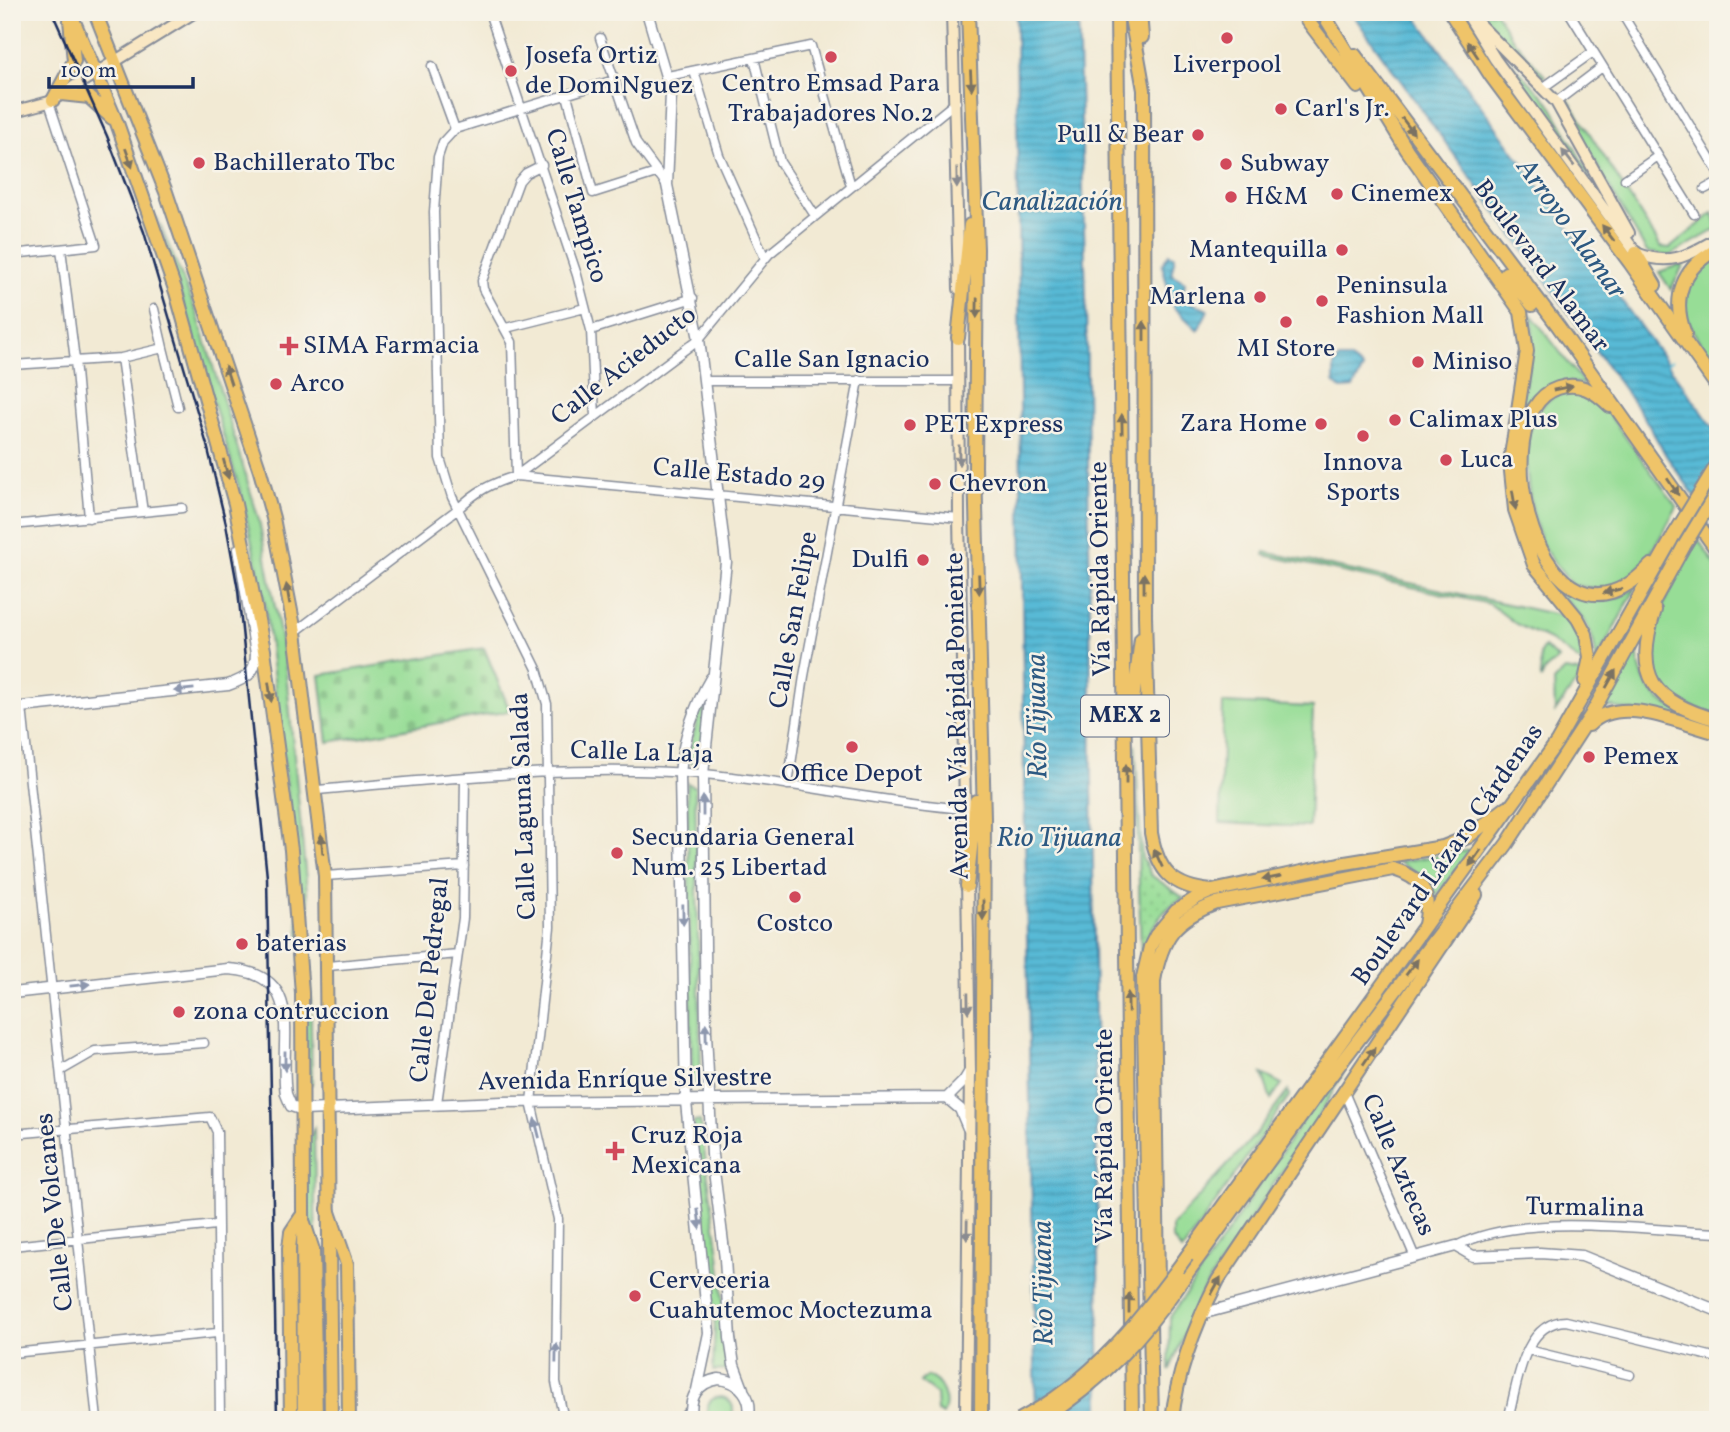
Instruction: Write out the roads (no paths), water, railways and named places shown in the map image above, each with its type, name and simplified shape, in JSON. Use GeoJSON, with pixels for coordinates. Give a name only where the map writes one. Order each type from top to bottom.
{"type":"FeatureCollection","features":[{"type":"Feature","properties":{"kind":"main road"},"geometry":{"type":"LineString","coordinates":[[70,12],[117,123],[176,292],[201,377],[240,531],[264,650],[291,850],[302,993],[304,1420]]}},
{"type":"Feature","properties":{"kind":"main road"},"geometry":{"type":"LineString","coordinates":[[54,99],[74,61],[70,12]]}},
{"type":"Feature","properties":{"kind":"main road"},"geometry":{"type":"LineString","coordinates":[[95,12],[116,59],[200,288],[260,471],[295,632],[325,876],[331,1420]]}},
{"type":"Feature","properties":{"kind":"main road"},"geometry":{"type":"LineString","coordinates":[[54,99],[195,12]]}},
{"type":"Feature","properties":{"kind":"main road","name":"Avenida Vía Rápida Poniente"},"geometry":{"type":"LineString","coordinates":[[952,12],[956,102],[958,518],[970,1071],[967,1420]]}},
{"type":"Feature","properties":{"kind":"main road","name":"Avenida Vía Rápida Poniente"},"geometry":{"type":"LineString","coordinates":[[968,12],[978,270],[975,467],[982,738],[981,1420]]}},
{"type":"Feature","properties":{"kind":"main road","name":"Vía Rápida Oriente"},"geometry":{"type":"LineString","coordinates":[[1117,12],[1132,1420]]}},
{"type":"Feature","properties":{"kind":"main road"},"geometry":{"type":"LineString","coordinates":[[1130,12],[1144,90]]}},
{"type":"Feature","properties":{"kind":"main road"},"geometry":{"type":"LineString","coordinates":[[1140,12],[1144,90],[1144,616],[1151,833],[1154,853],[1167,874],[1176,882],[1195,889],[1212,891]]}},
{"type":"Feature","properties":{"kind":"main road"},"geometry":{"type":"LineString","coordinates":[[1301,12],[1430,181],[1521,312],[1527,351],[1510,462],[1515,510],[1534,565],[1578,619],[1590,649],[1585,680],[1557,742]]}},
{"type":"Feature","properties":{"kind":"main road"},"geometry":{"type":"LineString","coordinates":[[1322,12],[1407,150]]}},
{"type":"Feature","properties":{"kind":"main road","name":"Boulevard Alamar"},"geometry":{"type":"LineString","coordinates":[[1322,12],[1581,358],[1718,552]]}},
{"type":"Feature","properties":{"kind":"main road"},"geometry":{"type":"LineString","coordinates":[[1450,12],[1491,76],[1718,388]]}},
{"type":"Feature","properties":{"kind":"main road"},"geometry":{"type":"LineString","coordinates":[[1467,12],[1556,102],[1621,216],[1634,250],[1676,329]]}},
{"type":"Feature","properties":{"kind":"main road"},"geometry":{"type":"LineString","coordinates":[[1467,12],[1495,59],[1634,250],[1657,261],[1669,261],[1718,238]]}},
{"type":"Feature","properties":{"kind":"main road"},"geometry":{"type":"LineString","coordinates":[[12,112],[54,99],[89,97],[117,123]]}},
{"type":"Feature","properties":{"kind":"main road"},"geometry":{"type":"LineString","coordinates":[[958,338],[975,179]]}},
{"type":"Feature","properties":{"kind":"main road"},"geometry":{"type":"LineString","coordinates":[[1430,181],[1523,295],[1581,358]]}},
{"type":"Feature","properties":{"kind":"main road"},"geometry":{"type":"LineString","coordinates":[[1693,354],[1679,316],[1678,295],[1693,267],[1718,249]]}},
{"type":"Feature","properties":{"kind":"main road"},"geometry":{"type":"LineString","coordinates":[[1646,447],[1601,397],[1589,389],[1576,386],[1552,390],[1537,402],[1527,420],[1522,452],[1525,497],[1533,529],[1548,564],[1562,580],[1578,590],[1598,594],[1629,586],[1665,549]]}},
{"type":"Feature","properties":{"kind":"main road","name":"Boulevard Lázaro Cárdenas"},"geometry":{"type":"LineString","coordinates":[[1019,1420],[1064,1392],[1112,1351],[1153,1304],[1557,742],[1665,549],[1718,463]]}},
{"type":"Feature","properties":{"kind":"main road","name":"Boulevard Lázaro Cárdenas"},"geometry":{"type":"LineString","coordinates":[[1041,1420],[1092,1384],[1143,1335],[1335,1070],[1507,844],[1563,759],[1718,490]]}},
{"type":"Feature","properties":{"kind":"main road"},"geometry":{"type":"LineString","coordinates":[[1670,570],[1645,645],[1648,675],[1658,691],[1673,704],[1718,720]]}},
{"type":"Feature","properties":{"kind":"main road"},"geometry":{"type":"LineString","coordinates":[[1126,750],[1144,616]]}},
{"type":"Feature","properties":{"kind":"main road"},"geometry":{"type":"LineString","coordinates":[[1563,759],[1592,721],[1616,710],[1634,711],[1718,733]]}},
{"type":"Feature","properties":{"kind":"main road"},"geometry":{"type":"LineString","coordinates":[[967,886],[982,738]]}},
{"type":"Feature","properties":{"kind":"main road"},"geometry":{"type":"LineString","coordinates":[[1152,1420],[1143,977],[1150,947],[1162,926],[1184,905],[1212,891],[1459,842],[1477,832],[1520,795]]}},
{"type":"Feature","properties":{"kind":"main road"},"geometry":{"type":"LineString","coordinates":[[1172,1420],[1187,1352],[1201,1314],[1218,1280],[1436,958],[1507,844]]}},
{"type":"Feature","properties":{"kind":"main road"},"geometry":{"type":"LineString","coordinates":[[1338,879],[1339,864]]}},
{"type":"Feature","properties":{"kind":"main road"},"geometry":{"type":"LineString","coordinates":[[1160,1420],[1153,1028],[1154,981],[1161,951],[1181,921],[1203,909],[1393,869],[1409,874],[1420,882],[1426,894],[1428,909],[1425,926]]}},
{"type":"Feature","properties":{"kind":"main road"},"geometry":{"type":"LineString","coordinates":[[328,1209],[347,1264],[349,1420]]}},
{"type":"Feature","properties":{"kind":"main road"},"geometry":{"type":"LineString","coordinates":[[290,1420],[289,1248],[291,1232],[301,1217]]}},
{"type":"Feature","properties":{"kind":"main road"},"geometry":{"type":"LineString","coordinates":[[301,1217],[313,1250],[316,1420]]}},
{"type":"Feature","properties":{"kind":"street","name":"Calle Tampico"},"geometry":{"type":"LineString","coordinates":[[489,12],[542,166],[591,330],[595,417]]}},
{"type":"Feature","properties":{"kind":"street"},"geometry":{"type":"LineString","coordinates":[[647,12],[668,76],[671,107],[666,151],[667,186],[693,299],[726,570],[703,774],[709,1101],[732,1352],[750,1402],[748,1420]]}},
{"type":"Feature","properties":{"kind":"street"},"geometry":{"type":"LineString","coordinates":[[1569,12],[1694,214]]}},
{"type":"Feature","properties":{"kind":"street"},"geometry":{"type":"LineString","coordinates":[[1621,12],[1718,172]]}},
{"type":"Feature","properties":{"kind":"street"},"geometry":{"type":"LineString","coordinates":[[600,38],[636,144],[667,186]]}},
{"type":"Feature","properties":{"kind":"street"},"geometry":{"type":"LineString","coordinates":[[668,76],[805,44],[812,48],[851,186]]}},
{"type":"Feature","properties":{"kind":"street"},"geometry":{"type":"LineString","coordinates":[[1544,87],[1593,52]]}},
{"type":"Feature","properties":{"kind":"street"},"geometry":{"type":"LineString","coordinates":[[754,58],[780,162],[814,214]]}},
{"type":"Feature","properties":{"kind":"street"},"geometry":{"type":"LineString","coordinates":[[432,66],[454,129],[614,80]]}},
{"type":"Feature","properties":{"kind":"street"},"geometry":{"type":"LineString","coordinates":[[1556,102],[1602,67]]}},
{"type":"Feature","properties":{"kind":"street"},"geometry":{"type":"LineString","coordinates":[[695,71],[719,155],[765,258]]}},
{"type":"Feature","properties":{"kind":"street"},"geometry":{"type":"LineString","coordinates":[[567,95],[593,194],[656,173]]}},
{"type":"Feature","properties":{"kind":"street"},"geometry":{"type":"LineString","coordinates":[[12,254],[96,245],[54,99]]}},
{"type":"Feature","properties":{"kind":"street","name":"Calle Acieducto"},"geometry":{"type":"LineString","coordinates":[[295,632],[458,509],[471,496],[493,483],[516,476],[699,339],[765,258],[814,214],[956,102]]}},
{"type":"Feature","properties":{"kind":"street","name":"Calle Laguna Salada"},"geometry":{"type":"LineString","coordinates":[[454,129],[443,142],[438,157],[434,212],[440,458],[444,477],[458,509],[545,689],[550,771],[550,927],[531,1102],[558,1219],[556,1382],[564,1420]]}},
{"type":"Feature","properties":{"kind":"street"},"geometry":{"type":"LineString","coordinates":[[1625,179],[1658,156]]}},
{"type":"Feature","properties":{"kind":"street"},"geometry":{"type":"LineString","coordinates":[[516,476],[512,342],[483,289],[483,276],[519,181],[526,173],[542,166]]}},
{"type":"Feature","properties":{"kind":"street"},"geometry":{"type":"LineString","coordinates":[[1705,189],[1718,182]]}},
{"type":"Feature","properties":{"kind":"street"},"geometry":{"type":"LineString","coordinates":[[61,250],[75,360],[89,518]]}},
{"type":"Feature","properties":{"kind":"street"},"geometry":{"type":"LineString","coordinates":[[591,330],[693,299]]}},
{"type":"Feature","properties":{"kind":"street"},"geometry":{"type":"LineString","coordinates":[[506,328],[585,308]]}},
{"type":"Feature","properties":{"kind":"street"},"geometry":{"type":"LineString","coordinates":[[154,309],[178,407]]}},
{"type":"Feature","properties":{"kind":"street"},"geometry":{"type":"LineString","coordinates":[[12,365],[121,358],[163,348]]}},
{"type":"Feature","properties":{"kind":"street"},"geometry":{"type":"LineString","coordinates":[[121,358],[143,512]]}},
{"type":"Feature","properties":{"kind":"street","name":"Calle San Felipe"},"geometry":{"type":"LineString","coordinates":[[788,786],[804,676],[859,380]]}},
{"type":"Feature","properties":{"kind":"street","name":"Calle San Ignacio"},"geometry":{"type":"LineString","coordinates":[[704,381],[959,382]]}},
{"type":"Feature","properties":{"kind":"street","name":"Calle Estado 29"},"geometry":{"type":"LineString","coordinates":[[516,476],[718,493],[958,518]]}},
{"type":"Feature","properties":{"kind":"street"},"geometry":{"type":"LineString","coordinates":[[12,525],[182,508]]}},
{"type":"Feature","properties":{"kind":"street"},"geometry":{"type":"LineString","coordinates":[[17,708],[228,685],[247,678],[254,668],[256,653],[242,573],[240,531]]}},
{"type":"Feature","properties":{"kind":"street"},"geometry":{"type":"LineString","coordinates":[[680,1420],[691,1415],[709,1344],[709,1313],[686,1102],[680,774],[683,750],[697,705],[713,674]]}},
{"type":"Feature","properties":{"kind":"street","name":"Calle De Volcanes"},"geometry":{"type":"LineString","coordinates":[[17,708],[53,988],[97,1420]]}},
{"type":"Feature","properties":{"kind":"street","name":"Calle La Laja"},"geometry":{"type":"LineString","coordinates":[[316,790],[550,771],[703,774],[900,803],[965,809]]}},
{"type":"Feature","properties":{"kind":"street","name":"Calle Del Pedregal"},"geometry":{"type":"LineString","coordinates":[[437,1103],[464,900],[465,778]]}},
{"type":"Feature","properties":{"kind":"street"},"geometry":{"type":"LineString","coordinates":[[325,876],[464,866]]}},
{"type":"Feature","properties":{"kind":"street"},"geometry":{"type":"LineString","coordinates":[[328,966],[458,954]]}},
{"type":"Feature","properties":{"kind":"street"},"geometry":{"type":"LineString","coordinates":[[12,993],[228,969],[260,975],[274,986],[283,1002],[287,1099],[291,1106],[303,1110]]}},
{"type":"Feature","properties":{"kind":"street"},"geometry":{"type":"LineString","coordinates":[[62,1070],[94,1051],[204,1043]]}},
{"type":"Feature","properties":{"kind":"street"},"geometry":{"type":"LineString","coordinates":[[969,1131],[960,1109],[947,1098],[970,1071]]}},
{"type":"Feature","properties":{"kind":"street","name":"Calle Aztecas"},"geometry":{"type":"LineString","coordinates":[[1344,1092],[1414,1255]]}},
{"type":"Feature","properties":{"kind":"street","name":"Avenida Enríque Silvestre"},"geometry":{"type":"LineString","coordinates":[[303,1110],[437,1103],[947,1098]]}},
{"type":"Feature","properties":{"kind":"street"},"geometry":{"type":"LineString","coordinates":[[12,1133],[210,1117],[217,1132],[220,1420]]}},
{"type":"Feature","properties":{"kind":"street"},"geometry":{"type":"LineString","coordinates":[[12,1246],[216,1225]]}},
{"type":"Feature","properties":{"kind":"street","name":"Turmalina"},"geometry":{"type":"LineString","coordinates":[[1455,1246],[1480,1235],[1534,1227],[1718,1233]]}},
{"type":"Feature","properties":{"kind":"street"},"geometry":{"type":"LineString","coordinates":[[1201,1314],[1455,1246],[1473,1256],[1540,1253],[1582,1256],[1718,1311]]}},
{"type":"Feature","properties":{"kind":"street"},"geometry":{"type":"LineString","coordinates":[[1508,1420],[1528,1350],[1544,1327],[1566,1321],[1718,1358]]}},
{"type":"Feature","properties":{"kind":"street"},"geometry":{"type":"LineString","coordinates":[[12,1353],[217,1333]]}},
{"type":"Feature","properties":{"kind":"street"},"geometry":{"type":"LineString","coordinates":[[1528,1350],[1630,1375]]}},
{"type":"Feature","properties":{"kind":"street"},"geometry":{"type":"LineString","coordinates":[[697,1390],[711,1380],[719,1379],[743,1388]]}},
{"type":"Feature","properties":{"kind":"water","name":"Rio Tijuana"},"geometry":{"type":"Polygon","coordinates":[[[1016,12],[1078,12],[1086,297],[1100,1420],[1036,1420],[1024,778],[1016,12]]]}},
{"type":"Feature","properties":{"kind":"water"},"geometry":{"type":"Polygon","coordinates":[[[1351,12],[1413,12],[1718,434],[1718,528],[1667,457],[1644,417],[1351,12]]]}},
{"type":"Feature","properties":{"kind":"water"},"geometry":{"type":"Polygon","coordinates":[[[1169,254],[1175,257],[1171,274],[1185,282],[1182,299],[1208,310],[1198,330],[1173,307],[1162,265],[1169,254]]]}},
{"type":"Feature","properties":{"kind":"water"},"geometry":{"type":"Polygon","coordinates":[[[1339,359],[1350,359],[1363,369],[1353,388],[1341,389],[1334,382],[1334,366],[1339,359]]]}},
{"type":"Feature","properties":{"kind":"waterway"},"geometry":{"type":"LineString","coordinates":[[1662,366],[1671,361]]}},
{"type":"Feature","properties":{"kind":"railway"},"geometry":{"type":"LineString","coordinates":[[52,12],[107,136],[144,232],[207,445],[238,590],[267,877],[277,1420]]}},
{"type":"Feature","properties":{"kind":"place","name":"Liverpool"},"geometry":{"type":"Point","coordinates":[1227,38]}},
{"type":"Feature","properties":{"kind":"place","name":"Centro Emsad Para Trabajadores No.2"},"geometry":{"type":"Point","coordinates":[831,57]}},
{"type":"Feature","properties":{"kind":"place","name":"Josefa Ortiz de DomiNguez"},"geometry":{"type":"Point","coordinates":[511,71]}},
{"type":"Feature","properties":{"kind":"place","name":"Carl's Jr."},"geometry":{"type":"Point","coordinates":[1281,109]}},
{"type":"Feature","properties":{"kind":"place","name":"Pull & Bear"},"geometry":{"type":"Point","coordinates":[1198,135]}},
{"type":"Feature","properties":{"kind":"place","name":"Bachillerato Tbc"},"geometry":{"type":"Point","coordinates":[199,163]}},
{"type":"Feature","properties":{"kind":"place","name":"Subway"},"geometry":{"type":"Point","coordinates":[1226,164]}},
{"type":"Feature","properties":{"kind":"place","name":"Cinemex"},"geometry":{"type":"Point","coordinates":[1337,194]}},
{"type":"Feature","properties":{"kind":"place","name":"H&M"},"geometry":{"type":"Point","coordinates":[1231,197]}},
{"type":"Feature","properties":{"kind":"place","name":"Mantequilla"},"geometry":{"type":"Point","coordinates":[1342,250]}},
{"type":"Feature","properties":{"kind":"place","name":"Marlena"},"geometry":{"type":"Point","coordinates":[1260,297]}},
{"type":"Feature","properties":{"kind":"place","name":"Peninsula Fashion Mall"},"geometry":{"type":"Point","coordinates":[1322,301]}},
{"type":"Feature","properties":{"kind":"place","name":"MI Store"},"geometry":{"type":"Point","coordinates":[1286,322]}},
{"type":"Feature","properties":{"kind":"place","name":"SIMA Farmacia"},"geometry":{"type":"Point","coordinates":[289,346]}},
{"type":"Feature","properties":{"kind":"place","name":"Miniso"},"geometry":{"type":"Point","coordinates":[1418,362]}},
{"type":"Feature","properties":{"kind":"place","name":"Arco"},"geometry":{"type":"Point","coordinates":[276,384]}},
{"type":"Feature","properties":{"kind":"place","name":"Calimax Plus"},"geometry":{"type":"Point","coordinates":[1395,420]}},
{"type":"Feature","properties":{"kind":"place","name":"Zara Home"},"geometry":{"type":"Point","coordinates":[1321,424]}},
{"type":"Feature","properties":{"kind":"place","name":"PET Express"},"geometry":{"type":"Point","coordinates":[910,425]}},
{"type":"Feature","properties":{"kind":"place","name":"Innova Sports"},"geometry":{"type":"Point","coordinates":[1363,436]}},
{"type":"Feature","properties":{"kind":"place","name":"Luca"},"geometry":{"type":"Point","coordinates":[1446,460]}},
{"type":"Feature","properties":{"kind":"place","name":"Chevron"},"geometry":{"type":"Point","coordinates":[935,484]}},
{"type":"Feature","properties":{"kind":"place","name":"Dulfi"},"geometry":{"type":"Point","coordinates":[923,560]}},
{"type":"Feature","properties":{"kind":"place","name":"Office Depot"},"geometry":{"type":"Point","coordinates":[852,747]}},
{"type":"Feature","properties":{"kind":"place","name":"Pemex"},"geometry":{"type":"Point","coordinates":[1589,757]}},
{"type":"Feature","properties":{"kind":"place","name":"Secundaria General Num. 25 Libertad"},"geometry":{"type":"Point","coordinates":[617,853]}},
{"type":"Feature","properties":{"kind":"place","name":"Costco"},"geometry":{"type":"Point","coordinates":[795,897]}},
{"type":"Feature","properties":{"kind":"place","name":"baterias"},"geometry":{"type":"Point","coordinates":[242,944]}},
{"type":"Feature","properties":{"kind":"place","name":"zona contruccion"},"geometry":{"type":"Point","coordinates":[179,1012]}},
{"type":"Feature","properties":{"kind":"place","name":"Cruz Roja Mexicana"},"geometry":{"type":"Point","coordinates":[615,1151]}},
{"type":"Feature","properties":{"kind":"place","name":"Cerveceria Cuahutemoc Moctezuma"},"geometry":{"type":"Point","coordinates":[635,1296]}},
{"type":"Feature","properties":{"kind":"water label","name":"Canalización"},"geometry":{"type":"Point","coordinates":[1052,202]}},
{"type":"Feature","properties":{"kind":"water label","name":"Arroyo Alamar"},"geometry":{"type":"Point","coordinates":[1571,229]}},
{"type":"Feature","properties":{"kind":"water label","name":"Río Tijuana"},"geometry":{"type":"Point","coordinates":[1038,716]}},
{"type":"Feature","properties":{"kind":"water label","name":"Río Tijuana"},"geometry":{"type":"Point","coordinates":[1044,1283]}}]}
